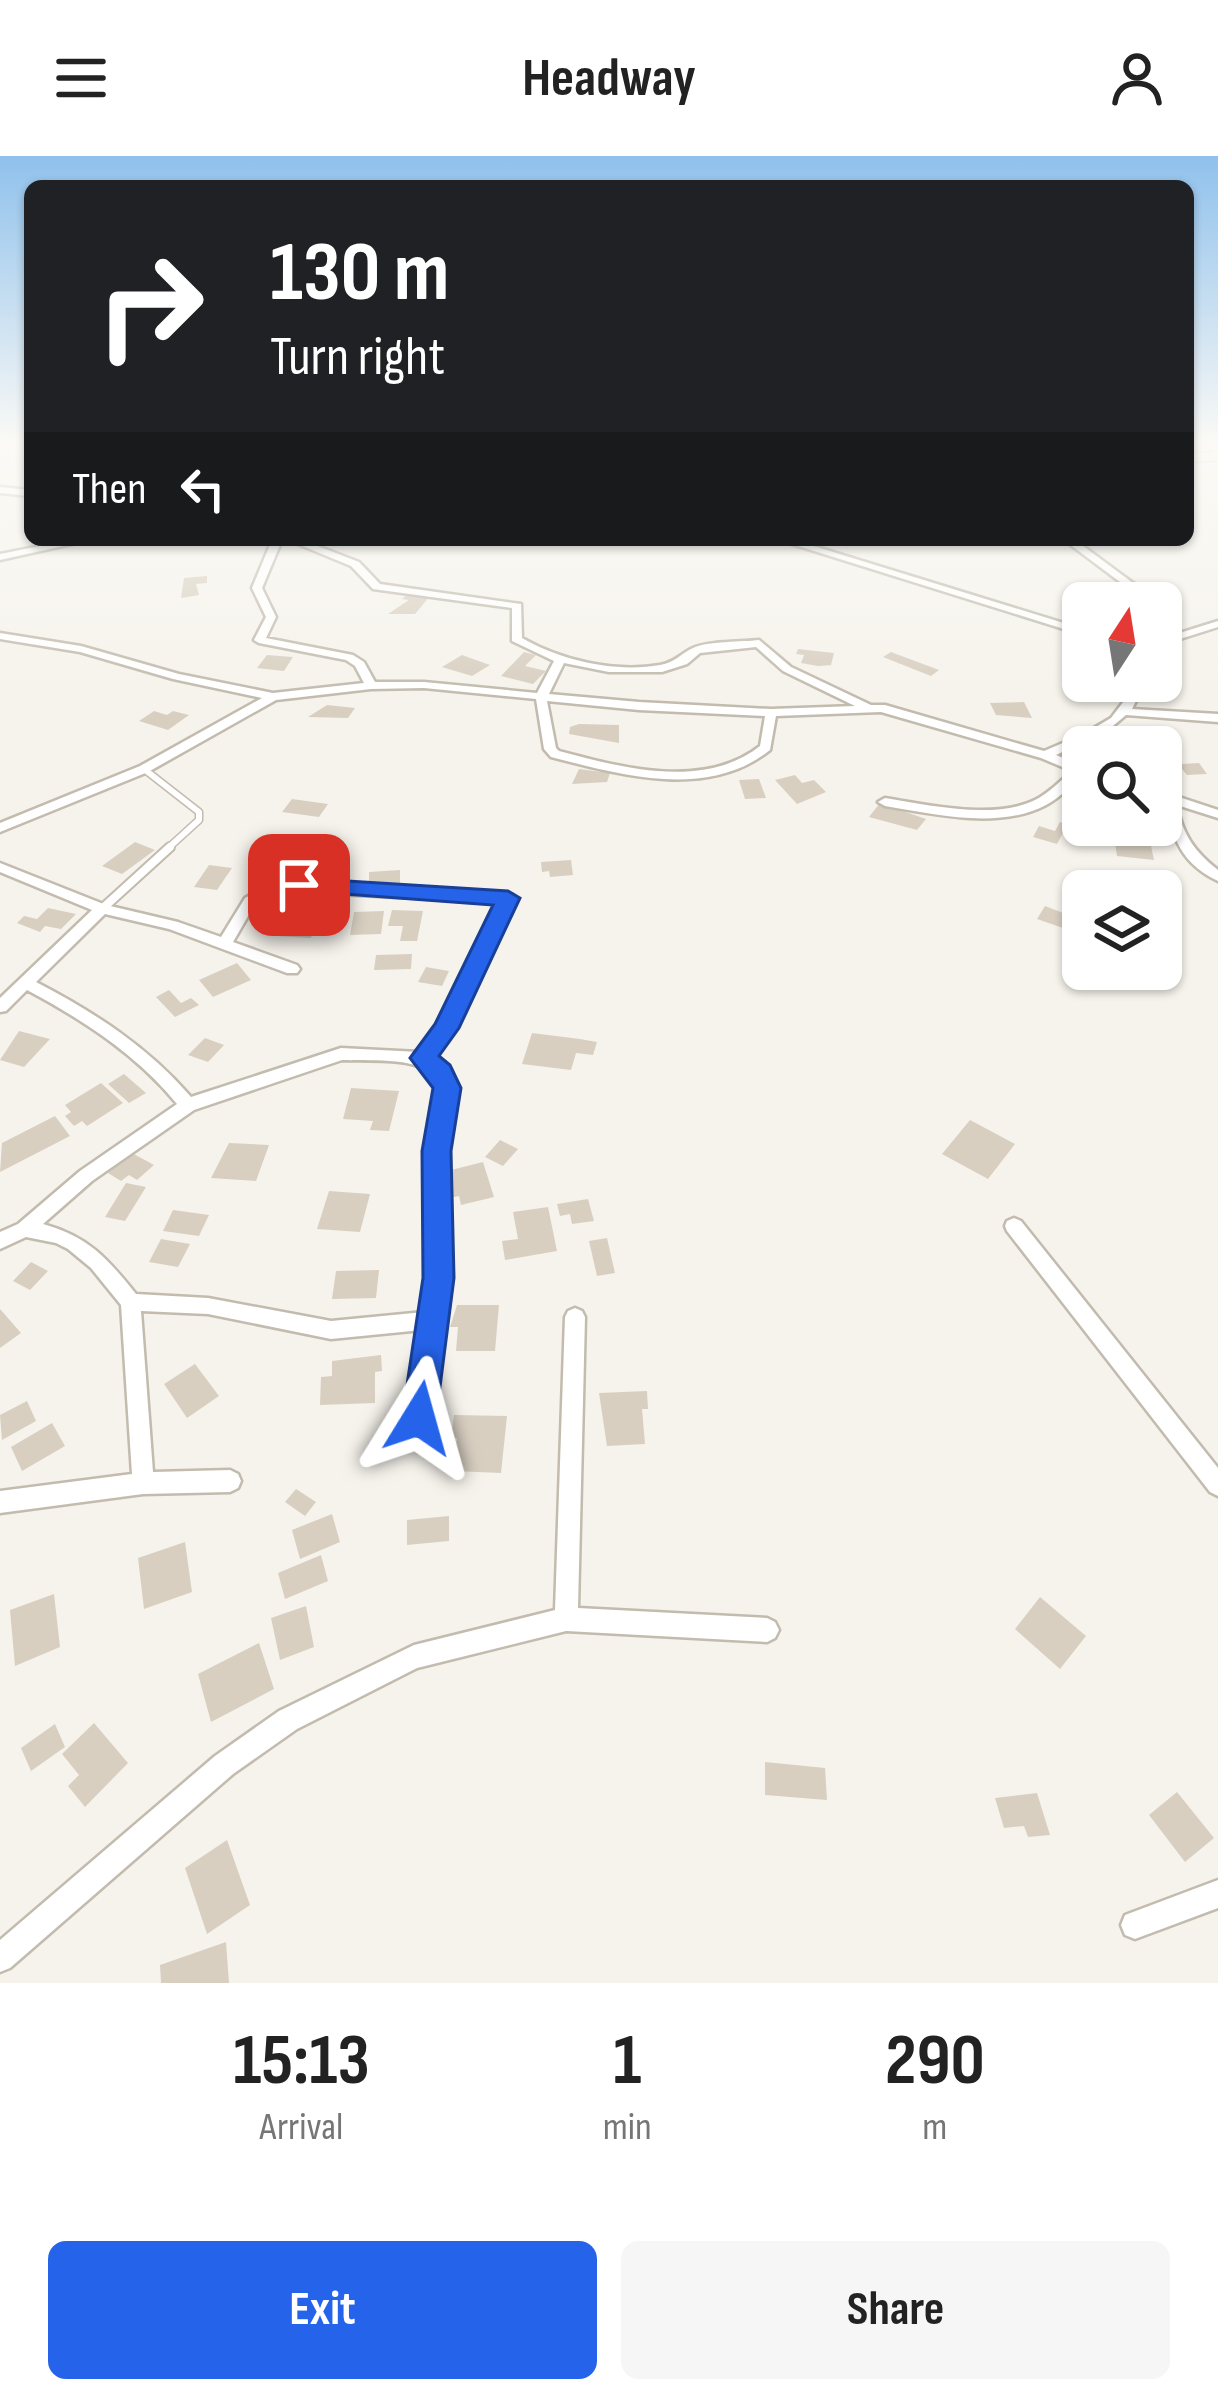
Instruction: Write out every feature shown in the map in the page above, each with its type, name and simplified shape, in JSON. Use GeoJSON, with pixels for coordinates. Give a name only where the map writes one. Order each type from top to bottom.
{"type":"FeatureCollection","features":[{"type":"Feature","properties":{"kind":"street"},"geometry":{"type":"LineString","coordinates":[[0,557],[56,546]]}},
{"type":"Feature","properties":{"kind":"street"},"geometry":{"type":"LineString","coordinates":[[274,546],[257,588],[271,617],[260,640],[350,657],[360,664],[371,686]]}},
{"type":"Feature","properties":{"kind":"street"},"geometry":{"type":"LineString","coordinates":[[308,546],[355,564],[377,587],[517,606],[516,639],[559,662],[658,669],[685,662],[697,650],[759,643],[787,669],[867,708]]}},
{"type":"Feature","properties":{"kind":"street"},"geometry":{"type":"LineString","coordinates":[[804,546],[1062,626]]}},
{"type":"Feature","properties":{"kind":"street"},"geometry":{"type":"LineString","coordinates":[[1077,546],[1126,582]]}},
{"type":"Feature","properties":{"kind":"street"},"geometry":{"type":"LineString","coordinates":[[1182,635],[1215,628]]}},
{"type":"Feature","properties":{"kind":"street"},"geometry":{"type":"LineString","coordinates":[[0,636],[82,649],[273,698],[424,685],[771,713],[897,711],[1062,763]]}},
{"type":"Feature","properties":{"kind":"street"},"geometry":{"type":"LineString","coordinates":[[559,662],[541,697],[555,754],[643,775],[735,768],[757,758],[766,747],[771,713]]}},
{"type":"Feature","properties":{"kind":"street"},"geometry":{"type":"LineString","coordinates":[[0,828],[144,769],[273,698]]}},
{"type":"Feature","properties":{"kind":"street"},"geometry":{"type":"LineString","coordinates":[[1045,755],[1110,725],[1127,712],[1130,702]]}},
{"type":"Feature","properties":{"kind":"street"},"geometry":{"type":"LineString","coordinates":[[1127,712],[1218,718]]}},
{"type":"Feature","properties":{"kind":"street"},"geometry":{"type":"LineString","coordinates":[[885,802],[936,810],[1022,809],[1041,803],[1062,786]]}},
{"type":"Feature","properties":{"kind":"street"},"geometry":{"type":"LineString","coordinates":[[1182,802],[1218,814]]}},
{"type":"Feature","properties":{"kind":"street"},"geometry":{"type":"LineString","coordinates":[[1182,845],[1218,877]]}},
{"type":"Feature","properties":{"kind":"street"},"geometry":{"type":"LineString","coordinates":[[0,867],[102,909],[226,942],[292,969]]}},
{"type":"Feature","properties":{"kind":"street"},"geometry":{"type":"LineString","coordinates":[[226,942],[250,901],[274,886],[508,898],[446,1028],[423,1058]]}},
{"type":"Feature","properties":{"kind":"street"},"geometry":{"type":"LineString","coordinates":[[0,1007],[102,909]]}},
{"type":"Feature","properties":{"kind":"street"},"geometry":{"type":"LineString","coordinates":[[28,984],[126,1040],[163,1073],[188,1105]]}},
{"type":"Feature","properties":{"kind":"street"},"geometry":{"type":"LineString","coordinates":[[0,1241],[25,1229],[86,1176],[188,1105],[341,1054],[423,1058],[440,1072],[447,1088],[436,1151],[440,1249],[419,1418]]}},
{"type":"Feature","properties":{"kind":"street"},"geometry":{"type":"LineString","coordinates":[[1015,1226],[1218,1485]]}},
{"type":"Feature","properties":{"kind":"street"},"geometry":{"type":"LineString","coordinates":[[25,1229],[65,1235],[82,1246],[131,1302],[143,1483]]}},
{"type":"Feature","properties":{"kind":"street"},"geometry":{"type":"LineString","coordinates":[[131,1302],[208,1306],[331,1330],[432,1320]]}},
{"type":"Feature","properties":{"kind":"street"},"geometry":{"type":"LineString","coordinates":[[566,1619],[575,1317]]}},
{"type":"Feature","properties":{"kind":"street"},"geometry":{"type":"LineString","coordinates":[[0,1502],[143,1483],[230,1480]]}},
{"type":"Feature","properties":{"kind":"street"},"geometry":{"type":"LineString","coordinates":[[0,1958],[120,1850],[288,1720],[414,1657],[566,1619],[767,1630]]}},
{"type":"Feature","properties":{"kind":"street"},"geometry":{"type":"LineString","coordinates":[[1136,1925],[1218,1894]]}},
{"type":"Feature","properties":{"kind":"lane"},"geometry":{"type":"LineString","coordinates":[[102,909],[199,820],[194,806],[144,769]]}},
{"type":"Feature","properties":{"kind":"building"},"geometry":{"type":"Polygon","coordinates":[[[207,576],[207,583],[196,584],[199,595],[181,598],[184,578],[207,576]]]}},
{"type":"Feature","properties":{"kind":"building"},"geometry":{"type":"Polygon","coordinates":[[[409,593],[430,596],[415,614],[388,614],[409,600],[402,599],[409,593]]]}},
{"type":"Feature","properties":{"kind":"building"},"geometry":{"type":"Polygon","coordinates":[[[798,649],[834,653],[831,665],[801,663],[804,655],[796,654],[798,649]]]}},
{"type":"Feature","properties":{"kind":"building"},"geometry":{"type":"Polygon","coordinates":[[[524,652],[536,655],[525,666],[546,671],[533,684],[501,676],[524,652]]]}},
{"type":"Feature","properties":{"kind":"building"},"geometry":{"type":"Polygon","coordinates":[[[891,652],[939,670],[931,676],[883,657],[891,652]]]}},
{"type":"Feature","properties":{"kind":"building"},"geometry":{"type":"Polygon","coordinates":[[[267,655],[293,657],[284,671],[257,668],[267,655]]]}},
{"type":"Feature","properties":{"kind":"building"},"geometry":{"type":"Polygon","coordinates":[[[462,655],[490,665],[472,676],[442,667],[462,655]]]}},
{"type":"Feature","properties":{"kind":"building"},"geometry":{"type":"Polygon","coordinates":[[[1024,702],[1032,718],[996,715],[990,703],[1024,702]]]}},
{"type":"Feature","properties":{"kind":"building"},"geometry":{"type":"Polygon","coordinates":[[[327,705],[355,708],[348,718],[308,717],[327,705]]]}},
{"type":"Feature","properties":{"kind":"building"},"geometry":{"type":"Polygon","coordinates":[[[154,711],[189,715],[168,730],[139,721],[154,711]]]}},
{"type":"Feature","properties":{"kind":"building"},"geometry":{"type":"Polygon","coordinates":[[[619,725],[619,743],[569,734],[570,727],[619,725]]]}},
{"type":"Feature","properties":{"kind":"building"},"geometry":{"type":"Polygon","coordinates":[[[1199,763],[1207,774],[1187,775],[1182,764],[1199,763]]]}},
{"type":"Feature","properties":{"kind":"building"},"geometry":{"type":"Polygon","coordinates":[[[579,769],[610,773],[607,782],[572,784],[579,769]]]}},
{"type":"Feature","properties":{"kind":"building"},"geometry":{"type":"Polygon","coordinates":[[[795,775],[802,783],[814,780],[826,792],[797,804],[775,780],[795,775]]]}},
{"type":"Feature","properties":{"kind":"building"},"geometry":{"type":"Polygon","coordinates":[[[759,779],[766,798],[745,799],[739,780],[759,779]]]}},
{"type":"Feature","properties":{"kind":"building"},"geometry":{"type":"Polygon","coordinates":[[[292,799],[328,804],[319,817],[282,812],[292,799]]]}},
{"type":"Feature","properties":{"kind":"building"},"geometry":{"type":"Polygon","coordinates":[[[880,803],[926,819],[917,830],[869,817],[880,803]]]}},
{"type":"Feature","properties":{"kind":"building"},"geometry":{"type":"Polygon","coordinates":[[[1062,823],[1057,844],[1033,837],[1039,826],[1055,831],[1062,823]]]}},
{"type":"Feature","properties":{"kind":"building"},"geometry":{"type":"Polygon","coordinates":[[[135,842],[155,850],[122,874],[102,866],[135,842]]]}},
{"type":"Feature","properties":{"kind":"building"},"geometry":{"type":"Polygon","coordinates":[[[1116,846],[1151,846],[1154,860],[1117,856],[1116,846]]]}},
{"type":"Feature","properties":{"kind":"building"},"geometry":{"type":"Polygon","coordinates":[[[571,860],[573,875],[550,877],[549,871],[542,872],[541,862],[571,860]]]}},
{"type":"Feature","properties":{"kind":"building"},"geometry":{"type":"Polygon","coordinates":[[[209,865],[232,868],[217,890],[194,887],[209,865]]]}},
{"type":"Feature","properties":{"kind":"building"},"geometry":{"type":"Polygon","coordinates":[[[400,870],[400,884],[369,887],[369,872],[400,870]]]}},
{"type":"Feature","properties":{"kind":"building"},"geometry":{"type":"Polygon","coordinates":[[[304,904],[302,914],[263,919],[267,905],[304,904]]]}},
{"type":"Feature","properties":{"kind":"building"},"geometry":{"type":"Polygon","coordinates":[[[1045,906],[1062,913],[1062,928],[1037,919],[1045,906]]]}},
{"type":"Feature","properties":{"kind":"building"},"geometry":{"type":"Polygon","coordinates":[[[48,908],[76,914],[61,929],[45,926],[40,932],[17,923],[24,916],[37,919],[48,908]]]}},
{"type":"Feature","properties":{"kind":"building"},"geometry":{"type":"Polygon","coordinates":[[[392,910],[423,911],[417,941],[400,941],[403,926],[388,926],[392,910]]]}},
{"type":"Feature","properties":{"kind":"building"},"geometry":{"type":"Polygon","coordinates":[[[384,911],[381,934],[350,935],[354,912],[384,911]]]}},
{"type":"Feature","properties":{"kind":"building"},"geometry":{"type":"Polygon","coordinates":[[[289,920],[317,922],[311,938],[277,936],[289,920]]]}},
{"type":"Feature","properties":{"kind":"building"},"geometry":{"type":"Polygon","coordinates":[[[412,954],[411,969],[374,970],[376,955],[412,954]]]}},
{"type":"Feature","properties":{"kind":"building"},"geometry":{"type":"Polygon","coordinates":[[[237,963],[251,980],[213,997],[199,980],[237,963]]]}},
{"type":"Feature","properties":{"kind":"building"},"geometry":{"type":"Polygon","coordinates":[[[426,967],[449,971],[442,986],[418,982],[426,967]]]}},
{"type":"Feature","properties":{"kind":"building"},"geometry":{"type":"Polygon","coordinates":[[[169,990],[181,1003],[191,998],[199,1005],[175,1017],[156,997],[169,990]]]}},
{"type":"Feature","properties":{"kind":"building"},"geometry":{"type":"Polygon","coordinates":[[[19,1031],[50,1039],[24,1067],[0,1060],[19,1031]]]}},
{"type":"Feature","properties":{"kind":"building"},"geometry":{"type":"Polygon","coordinates":[[[532,1033],[597,1042],[593,1055],[576,1053],[571,1070],[522,1064],[532,1033]]]}},
{"type":"Feature","properties":{"kind":"building"},"geometry":{"type":"Polygon","coordinates":[[[205,1038],[224,1045],[208,1062],[188,1055],[205,1038]]]}},
{"type":"Feature","properties":{"kind":"building"},"geometry":{"type":"Polygon","coordinates":[[[124,1074],[146,1093],[129,1103],[108,1084],[124,1074]]]}},
{"type":"Feature","properties":{"kind":"building"},"geometry":{"type":"Polygon","coordinates":[[[101,1083],[123,1103],[87,1126],[82,1121],[74,1126],[65,1116],[71,1112],[65,1105],[101,1083]]]}},
{"type":"Feature","properties":{"kind":"building"},"geometry":{"type":"Polygon","coordinates":[[[351,1088],[399,1091],[389,1131],[370,1130],[373,1121],[343,1119],[351,1088]]]}},
{"type":"Feature","properties":{"kind":"building"},"geometry":{"type":"Polygon","coordinates":[[[55,1116],[70,1136],[0,1172],[2,1143],[55,1116]]]}},
{"type":"Feature","properties":{"kind":"building"},"geometry":{"type":"Polygon","coordinates":[[[970,1120],[1015,1144],[988,1179],[942,1154],[970,1120]]]}},
{"type":"Feature","properties":{"kind":"building"},"geometry":{"type":"Polygon","coordinates":[[[500,1140],[518,1149],[503,1166],[485,1157],[500,1140]]]}},
{"type":"Feature","properties":{"kind":"building"},"geometry":{"type":"Polygon","coordinates":[[[229,1143],[269,1145],[256,1181],[211,1178],[229,1143]]]}},
{"type":"Feature","properties":{"kind":"building"},"geometry":{"type":"Polygon","coordinates":[[[132,1153],[154,1165],[137,1180],[129,1175],[121,1181],[108,1173],[132,1153]]]}},
{"type":"Feature","properties":{"kind":"building"},"geometry":{"type":"Polygon","coordinates":[[[483,1162],[494,1197],[461,1205],[459,1196],[450,1198],[443,1172],[483,1162]]]}},
{"type":"Feature","properties":{"kind":"building"},"geometry":{"type":"Polygon","coordinates":[[[126,1183],[146,1187],[125,1221],[105,1217],[126,1183]]]}},
{"type":"Feature","properties":{"kind":"building"},"geometry":{"type":"Polygon","coordinates":[[[329,1191],[370,1194],[360,1232],[317,1229],[329,1191]]]}},
{"type":"Feature","properties":{"kind":"building"},"geometry":{"type":"Polygon","coordinates":[[[588,1199],[594,1221],[572,1224],[570,1214],[560,1216],[557,1204],[588,1199]]]}},
{"type":"Feature","properties":{"kind":"building"},"geometry":{"type":"Polygon","coordinates":[[[548,1207],[557,1251],[505,1260],[502,1241],[518,1239],[513,1212],[548,1207]]]}},
{"type":"Feature","properties":{"kind":"building"},"geometry":{"type":"Polygon","coordinates":[[[173,1210],[209,1215],[199,1236],[163,1231],[173,1210]]]}},
{"type":"Feature","properties":{"kind":"building"},"geometry":{"type":"Polygon","coordinates":[[[607,1238],[615,1273],[597,1276],[589,1241],[607,1238]]]}},
{"type":"Feature","properties":{"kind":"building"},"geometry":{"type":"Polygon","coordinates":[[[161,1239],[190,1244],[178,1267],[149,1262],[161,1239]]]}},
{"type":"Feature","properties":{"kind":"building"},"geometry":{"type":"Polygon","coordinates":[[[31,1262],[48,1271],[30,1290],[13,1281],[31,1262]]]}},
{"type":"Feature","properties":{"kind":"building"},"geometry":{"type":"Polygon","coordinates":[[[379,1270],[376,1298],[332,1299],[336,1271],[379,1270]]]}},
{"type":"Feature","properties":{"kind":"building"},"geometry":{"type":"Polygon","coordinates":[[[457,1305],[499,1305],[495,1351],[456,1351],[458,1327],[450,1327],[457,1305]]]}},
{"type":"Feature","properties":{"kind":"building"},"geometry":{"type":"Polygon","coordinates":[[[0,1309],[21,1333],[0,1348],[0,1309]]]}},
{"type":"Feature","properties":{"kind":"building"},"geometry":{"type":"Polygon","coordinates":[[[381,1355],[382,1371],[375,1372],[375,1403],[320,1405],[321,1377],[332,1376],[332,1361],[381,1355]]]}},
{"type":"Feature","properties":{"kind":"building"},"geometry":{"type":"Polygon","coordinates":[[[195,1364],[219,1396],[187,1418],[164,1384],[195,1364]]]}},
{"type":"Feature","properties":{"kind":"building"},"geometry":{"type":"Polygon","coordinates":[[[647,1391],[648,1409],[642,1409],[645,1444],[607,1446],[599,1393],[647,1391]]]}},
{"type":"Feature","properties":{"kind":"building"},"geometry":{"type":"Polygon","coordinates":[[[27,1401],[36,1421],[2,1440],[0,1415],[27,1401]]]}},
{"type":"Feature","properties":{"kind":"building"},"geometry":{"type":"Polygon","coordinates":[[[454,1415],[507,1416],[501,1473],[453,1471],[454,1415]]]}},
{"type":"Feature","properties":{"kind":"building"},"geometry":{"type":"Polygon","coordinates":[[[52,1423],[65,1446],[22,1471],[11,1447],[52,1423]]]}},
{"type":"Feature","properties":{"kind":"building"},"geometry":{"type":"Polygon","coordinates":[[[296,1489],[316,1502],[305,1516],[285,1502],[296,1489]]]}},
{"type":"Feature","properties":{"kind":"building"},"geometry":{"type":"Polygon","coordinates":[[[332,1514],[340,1542],[300,1559],[292,1530],[332,1514]]]}},
{"type":"Feature","properties":{"kind":"building"},"geometry":{"type":"Polygon","coordinates":[[[449,1516],[449,1541],[407,1545],[407,1520],[449,1516]]]}},
{"type":"Feature","properties":{"kind":"building"},"geometry":{"type":"Polygon","coordinates":[[[185,1542],[192,1592],[144,1609],[138,1558],[185,1542]]]}},
{"type":"Feature","properties":{"kind":"building"},"geometry":{"type":"Polygon","coordinates":[[[321,1555],[328,1581],[285,1599],[278,1573],[321,1555]]]}},
{"type":"Feature","properties":{"kind":"building"},"geometry":{"type":"Polygon","coordinates":[[[54,1594],[60,1647],[15,1666],[10,1610],[54,1594]]]}},
{"type":"Feature","properties":{"kind":"building"},"geometry":{"type":"Polygon","coordinates":[[[1040,1597],[1086,1636],[1060,1669],[1015,1629],[1040,1597]]]}},
{"type":"Feature","properties":{"kind":"building"},"geometry":{"type":"Polygon","coordinates":[[[306,1606],[314,1647],[280,1660],[271,1618],[306,1606]]]}},
{"type":"Feature","properties":{"kind":"building"},"geometry":{"type":"Polygon","coordinates":[[[259,1643],[274,1689],[211,1722],[198,1674],[259,1643]]]}},
{"type":"Feature","properties":{"kind":"building"},"geometry":{"type":"Polygon","coordinates":[[[94,1723],[128,1763],[85,1807],[68,1786],[79,1775],[62,1754],[94,1723]]]}},
{"type":"Feature","properties":{"kind":"building"},"geometry":{"type":"Polygon","coordinates":[[[55,1724],[65,1747],[31,1771],[21,1748],[55,1724]]]}},
{"type":"Feature","properties":{"kind":"building"},"geometry":{"type":"Polygon","coordinates":[[[765,1762],[825,1768],[827,1800],[765,1795],[765,1762]]]}},
{"type":"Feature","properties":{"kind":"building"},"geometry":{"type":"Polygon","coordinates":[[[1177,1792],[1214,1838],[1185,1862],[1149,1815],[1177,1792]]]}},
{"type":"Feature","properties":{"kind":"building"},"geometry":{"type":"Polygon","coordinates":[[[1037,1793],[1050,1835],[1028,1837],[1024,1826],[1004,1828],[995,1798],[1037,1793]]]}},
{"type":"Feature","properties":{"kind":"building"},"geometry":{"type":"Polygon","coordinates":[[[227,1840],[250,1905],[207,1934],[185,1868],[227,1840]]]}},
{"type":"Feature","properties":{"kind":"building"},"geometry":{"type":"Polygon","coordinates":[[[226,1942],[229,1983],[161,1983],[160,1965],[226,1942]]]}},
{"type":"Feature","properties":{"kind":"route"},"geometry":{"type":"LineString","coordinates":[[299,885],[508,898],[446,1028],[423,1058],[440,1072],[447,1088],[436,1151],[439,1278],[419,1418]]}}]}
